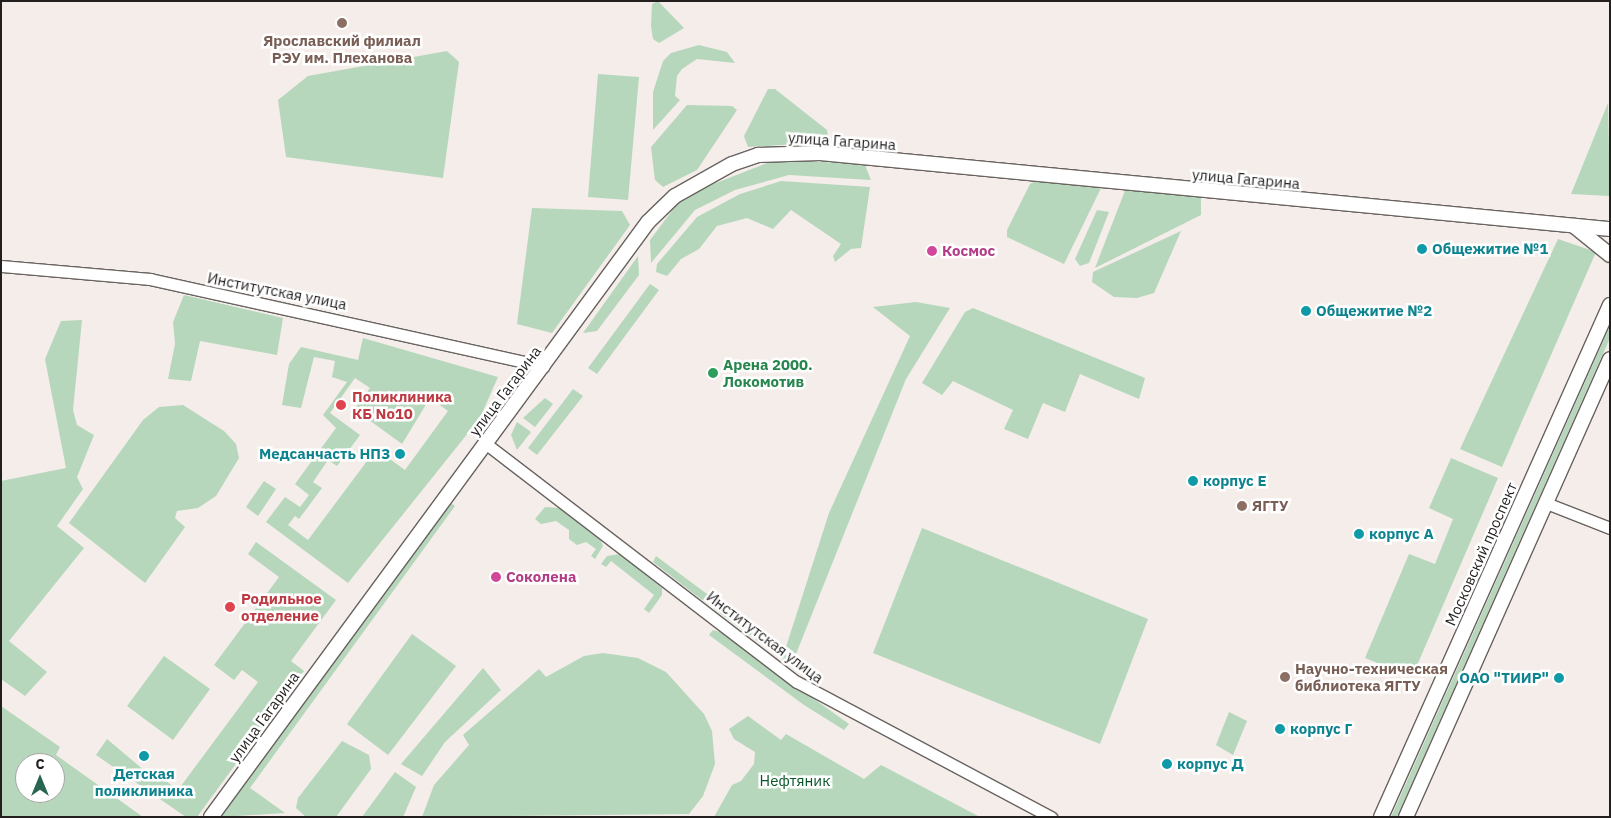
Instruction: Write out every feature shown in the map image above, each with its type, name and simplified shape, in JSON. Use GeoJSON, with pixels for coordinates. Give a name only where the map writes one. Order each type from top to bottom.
{"type":"FeatureCollection","features":[{"type":"Feature","properties":{"kind":"main road","name":"улица Гагарина"},"geometry":{"type":"LineString","coordinates":[[211,817],[648,222],[675,196],[707,175],[758,155],[820,153],[1610,229]]}},
{"type":"Feature","properties":{"kind":"main road"},"geometry":{"type":"LineString","coordinates":[[1574,226],[1610,222]]}},
{"type":"Feature","properties":{"kind":"main road"},"geometry":{"type":"LineString","coordinates":[[1574,226],[1610,255]]}},
{"type":"Feature","properties":{"kind":"main road","name":"Московский проспект"},"geometry":{"type":"LineString","coordinates":[[1381,817],[1610,305]]}},
{"type":"Feature","properties":{"kind":"main road"},"geometry":{"type":"LineString","coordinates":[[1406,817],[1610,359]]}},
{"type":"Feature","properties":{"kind":"street","name":"Институтская улица"},"geometry":{"type":"LineString","coordinates":[[1,266],[150,279],[544,366]]}},
{"type":"Feature","properties":{"kind":"street","name":"Институтская улица"},"geometry":{"type":"LineString","coordinates":[[485,443],[797,682],[1050,817]]}},
{"type":"Feature","properties":{"kind":"street"},"geometry":{"type":"LineString","coordinates":[[1546,503],[1610,528]]}},
{"type":"Feature","properties":{"kind":"green space"},"geometry":{"type":"Polygon","coordinates":[[[658,1],[684,28],[659,43],[653,39],[651,26],[652,4],[658,1]]]}},
{"type":"Feature","properties":{"kind":"green space"},"geometry":{"type":"Polygon","coordinates":[[[699,45],[727,52],[735,63],[697,59],[682,69],[677,76],[675,96],[680,100],[653,130],[653,92],[663,61],[671,53],[699,45]]]}},
{"type":"Feature","properties":{"kind":"green space"},"geometry":{"type":"Polygon","coordinates":[[[447,51],[459,62],[443,178],[286,157],[278,100],[308,76],[447,51]]]}},
{"type":"Feature","properties":{"kind":"green space"},"geometry":{"type":"Polygon","coordinates":[[[598,74],[639,77],[628,200],[588,197],[598,74]]]}},
{"type":"Feature","properties":{"kind":"green space"},"geometry":{"type":"Polygon","coordinates":[[[768,89],[775,89],[827,130],[829,142],[748,147],[744,136],[768,89]]]}},
{"type":"Feature","properties":{"kind":"green space"},"geometry":{"type":"Polygon","coordinates":[[[1608,103],[1610,196],[1571,194],[1608,103]]]}},
{"type":"Feature","properties":{"kind":"green space"},"geometry":{"type":"Polygon","coordinates":[[[687,105],[732,106],[737,110],[697,170],[663,187],[655,180],[651,147],[687,105]]]}},
{"type":"Feature","properties":{"kind":"green space"},"geometry":{"type":"Polygon","coordinates":[[[810,161],[865,165],[871,180],[789,175],[735,190],[695,210],[651,263],[650,240],[677,204],[693,192],[767,163],[810,161]]]}},
{"type":"Feature","properties":{"kind":"green space"},"geometry":{"type":"Polygon","coordinates":[[[1039,179],[1102,186],[1064,264],[1007,237],[1007,230],[1030,184],[1039,179]]]}},
{"type":"Feature","properties":{"kind":"green space"},"geometry":{"type":"Polygon","coordinates":[[[781,181],[870,187],[861,248],[851,249],[835,262],[833,256],[841,244],[791,210],[773,229],[747,218],[717,226],[699,249],[681,259],[667,276],[656,272],[657,264],[697,217],[740,194],[781,181]]]}},
{"type":"Feature","properties":{"kind":"green space"},"geometry":{"type":"Polygon","coordinates":[[[1126,188],[1201,194],[1201,215],[1095,268],[1126,188]]]}},
{"type":"Feature","properties":{"kind":"green space"},"geometry":{"type":"Polygon","coordinates":[[[532,208],[622,211],[630,225],[552,333],[517,324],[532,208]]]}},
{"type":"Feature","properties":{"kind":"green space"},"geometry":{"type":"Polygon","coordinates":[[[1097,210],[1109,212],[1089,263],[1080,266],[1075,259],[1097,210]]]}},
{"type":"Feature","properties":{"kind":"green space"},"geometry":{"type":"Polygon","coordinates":[[[1181,231],[1154,293],[1137,298],[1114,297],[1092,282],[1093,272],[1181,231]]]}},
{"type":"Feature","properties":{"kind":"green space"},"geometry":{"type":"Polygon","coordinates":[[[1558,239],[1596,252],[1502,467],[1460,449],[1558,239]]]}},
{"type":"Feature","properties":{"kind":"green space"},"geometry":{"type":"Polygon","coordinates":[[[638,256],[639,275],[597,331],[583,333],[638,256]]]}},
{"type":"Feature","properties":{"kind":"green space"},"geometry":{"type":"Polygon","coordinates":[[[650,284],[659,290],[597,374],[588,368],[650,284]]]}},
{"type":"Feature","properties":{"kind":"green space"},"geometry":{"type":"Polygon","coordinates":[[[184,295],[283,318],[277,355],[200,341],[191,381],[168,379],[175,344],[173,322],[184,295]]]}},
{"type":"Feature","properties":{"kind":"green space"},"geometry":{"type":"Polygon","coordinates":[[[916,302],[950,308],[906,379],[796,654],[786,647],[829,513],[910,336],[873,307],[916,302]]]}},
{"type":"Feature","properties":{"kind":"green space"},"geometry":{"type":"Polygon","coordinates":[[[973,308],[1145,378],[1139,399],[1080,374],[1065,412],[1043,403],[1028,439],[1004,429],[1013,410],[953,381],[942,395],[922,383],[965,312],[973,308]]]}},
{"type":"Feature","properties":{"kind":"green space"},"geometry":{"type":"Polygon","coordinates":[[[82,320],[73,410],[77,425],[94,435],[77,477],[83,489],[57,526],[84,548],[9,641],[47,672],[25,696],[1,679],[1,481],[66,468],[45,359],[61,321],[82,320]]]}},
{"type":"Feature","properties":{"kind":"green space"},"geometry":{"type":"Polygon","coordinates":[[[1610,326],[1610,338],[1397,817],[1391,817],[1610,326]]]}},
{"type":"Feature","properties":{"kind":"green space"},"geometry":{"type":"Polygon","coordinates":[[[363,338],[498,377],[480,418],[348,583],[266,522],[285,497],[300,507],[309,495],[295,484],[336,428],[323,415],[347,382],[332,377],[335,361],[314,357],[301,408],[282,405],[289,364],[301,347],[358,360],[363,338]],[[355,378],[330,413],[360,435],[337,466],[328,460],[313,482],[322,488],[299,519],[295,516],[288,525],[308,540],[376,449],[405,470],[448,411],[430,398],[402,444],[354,409],[370,388],[355,378]]]}},
{"type":"Feature","properties":{"kind":"green space"},"geometry":{"type":"Polygon","coordinates":[[[573,389],[583,396],[537,455],[528,448],[573,389]]]}},
{"type":"Feature","properties":{"kind":"green space"},"geometry":{"type":"Polygon","coordinates":[[[545,398],[553,404],[535,427],[523,418],[545,398]]]}},
{"type":"Feature","properties":{"kind":"green space"},"geometry":{"type":"Polygon","coordinates":[[[183,405],[224,431],[236,444],[239,458],[216,496],[198,508],[177,511],[175,518],[185,527],[145,583],[69,523],[143,420],[159,407],[183,405]]]}},
{"type":"Feature","properties":{"kind":"green space"},"geometry":{"type":"Polygon","coordinates":[[[517,422],[531,432],[517,450],[511,435],[517,422]]]}},
{"type":"Feature","properties":{"kind":"green space"},"geometry":{"type":"Polygon","coordinates":[[[1451,458],[1498,478],[1412,677],[1365,658],[1409,554],[1435,564],[1453,519],[1429,508],[1451,458]]]}},
{"type":"Feature","properties":{"kind":"green space"},"geometry":{"type":"Polygon","coordinates":[[[264,481],[276,489],[258,516],[246,507],[264,481]]]}},
{"type":"Feature","properties":{"kind":"green space"},"geometry":{"type":"Polygon","coordinates":[[[448,501],[455,506],[250,788],[285,813],[220,817],[448,501]]]}},
{"type":"Feature","properties":{"kind":"green space"},"geometry":{"type":"Polygon","coordinates":[[[545,507],[560,508],[600,539],[603,546],[595,559],[591,556],[596,549],[586,542],[577,545],[569,539],[569,530],[556,521],[541,524],[535,519],[545,507]]]}},
{"type":"Feature","properties":{"kind":"green space"},"geometry":{"type":"Polygon","coordinates":[[[922,528],[1148,619],[1100,744],[873,653],[922,528]]]}},
{"type":"Feature","properties":{"kind":"green space"},"geometry":{"type":"Polygon","coordinates":[[[256,542],[336,600],[291,661],[304,671],[197,817],[186,817],[96,755],[107,739],[158,782],[162,778],[178,790],[258,682],[242,670],[234,680],[214,665],[279,577],[248,554],[256,542]]]}},
{"type":"Feature","properties":{"kind":"green space"},"geometry":{"type":"Polygon","coordinates":[[[620,554],[662,588],[662,595],[649,613],[644,609],[654,595],[611,561],[606,567],[601,564],[607,556],[620,554]]]}},
{"type":"Feature","properties":{"kind":"green space"},"geometry":{"type":"Polygon","coordinates":[[[656,556],[711,597],[706,603],[653,562],[656,556]]]}},
{"type":"Feature","properties":{"kind":"green space"},"geometry":{"type":"Polygon","coordinates":[[[717,603],[769,642],[760,643],[714,609],[717,603]]]}},
{"type":"Feature","properties":{"kind":"green space"},"geometry":{"type":"Polygon","coordinates":[[[713,630],[720,632],[849,724],[844,730],[804,705],[709,635],[713,630]]]}},
{"type":"Feature","properties":{"kind":"green space"},"geometry":{"type":"Polygon","coordinates":[[[412,634],[456,666],[388,755],[347,724],[412,634]]]}},
{"type":"Feature","properties":{"kind":"green space"},"geometry":{"type":"Polygon","coordinates":[[[603,653],[638,658],[666,672],[704,714],[712,731],[715,764],[703,796],[689,814],[422,817],[434,785],[469,745],[463,735],[539,669],[546,677],[584,656],[603,653]]]}},
{"type":"Feature","properties":{"kind":"green space"},"geometry":{"type":"Polygon","coordinates":[[[783,653],[795,663],[796,669],[780,658],[783,653]]]}},
{"type":"Feature","properties":{"kind":"green space"},"geometry":{"type":"Polygon","coordinates":[[[164,656],[210,689],[173,740],[127,706],[164,656]]]}},
{"type":"Feature","properties":{"kind":"green space"},"geometry":{"type":"Polygon","coordinates":[[[483,668],[501,690],[445,742],[422,776],[401,764],[483,668]]]}},
{"type":"Feature","properties":{"kind":"green space"},"geometry":{"type":"Polygon","coordinates":[[[1,706],[60,747],[57,753],[15,753],[15,803],[65,803],[65,761],[143,817],[1,817],[1,706]]]}},
{"type":"Feature","properties":{"kind":"green space"},"geometry":{"type":"Polygon","coordinates":[[[1229,712],[1247,721],[1233,755],[1216,745],[1229,712]]]}},
{"type":"Feature","properties":{"kind":"green space","name":"Нефтяник"},"geometry":{"type":"Polygon","coordinates":[[[748,716],[781,740],[786,734],[864,779],[881,765],[980,817],[714,817],[732,785],[741,781],[754,764],[755,752],[734,739],[729,729],[748,716]]]}},
{"type":"Feature","properties":{"kind":"green space"},"geometry":{"type":"Polygon","coordinates":[[[342,741],[369,755],[371,769],[336,817],[306,817],[296,808],[298,798],[342,741]]]}},
{"type":"Feature","properties":{"kind":"green space"},"geometry":{"type":"Polygon","coordinates":[[[395,772],[416,787],[403,817],[362,817],[395,772]]]}},
{"type":"Feature","properties":{"kind":"place","name":"Ярославский филиал РЭУ им. Плеханова"},"geometry":{"type":"Point","coordinates":[342,23]}},
{"type":"Feature","properties":{"kind":"place","name":"Общежитие №1"},"geometry":{"type":"Point","coordinates":[1422,249]}},
{"type":"Feature","properties":{"kind":"place","name":"Космос"},"geometry":{"type":"Point","coordinates":[932,251]}},
{"type":"Feature","properties":{"kind":"place","name":"Общежитие №2"},"geometry":{"type":"Point","coordinates":[1306,311]}},
{"type":"Feature","properties":{"kind":"place","name":"Арена 2000. Локомотив"},"geometry":{"type":"Point","coordinates":[713,373]}},
{"type":"Feature","properties":{"kind":"place","name":"Поликлиника КБ No10"},"geometry":{"type":"Point","coordinates":[341,405]}},
{"type":"Feature","properties":{"kind":"place","name":"Медсанчасть НПЗ"},"geometry":{"type":"Point","coordinates":[400,454]}},
{"type":"Feature","properties":{"kind":"place","name":"корпус Е"},"geometry":{"type":"Point","coordinates":[1193,481]}},
{"type":"Feature","properties":{"kind":"place","name":"ЯГТУ"},"geometry":{"type":"Point","coordinates":[1242,506]}},
{"type":"Feature","properties":{"kind":"place","name":"корпус А"},"geometry":{"type":"Point","coordinates":[1359,534]}},
{"type":"Feature","properties":{"kind":"place","name":"Соколена"},"geometry":{"type":"Point","coordinates":[496,577]}},
{"type":"Feature","properties":{"kind":"place","name":"Родильное отделение"},"geometry":{"type":"Point","coordinates":[230,607]}},
{"type":"Feature","properties":{"kind":"place","name":"Научно-техническая библиотека ЯГТУ"},"geometry":{"type":"Point","coordinates":[1285,677]}},
{"type":"Feature","properties":{"kind":"place","name":"ОАО \"ТИИР\""},"geometry":{"type":"Point","coordinates":[1559,678]}},
{"type":"Feature","properties":{"kind":"place","name":"корпус Г"},"geometry":{"type":"Point","coordinates":[1280,729]}},
{"type":"Feature","properties":{"kind":"place","name":"Детская поликлиника"},"geometry":{"type":"Point","coordinates":[144,756]}},
{"type":"Feature","properties":{"kind":"place","name":"корпус Д"},"geometry":{"type":"Point","coordinates":[1167,764]}}]}
